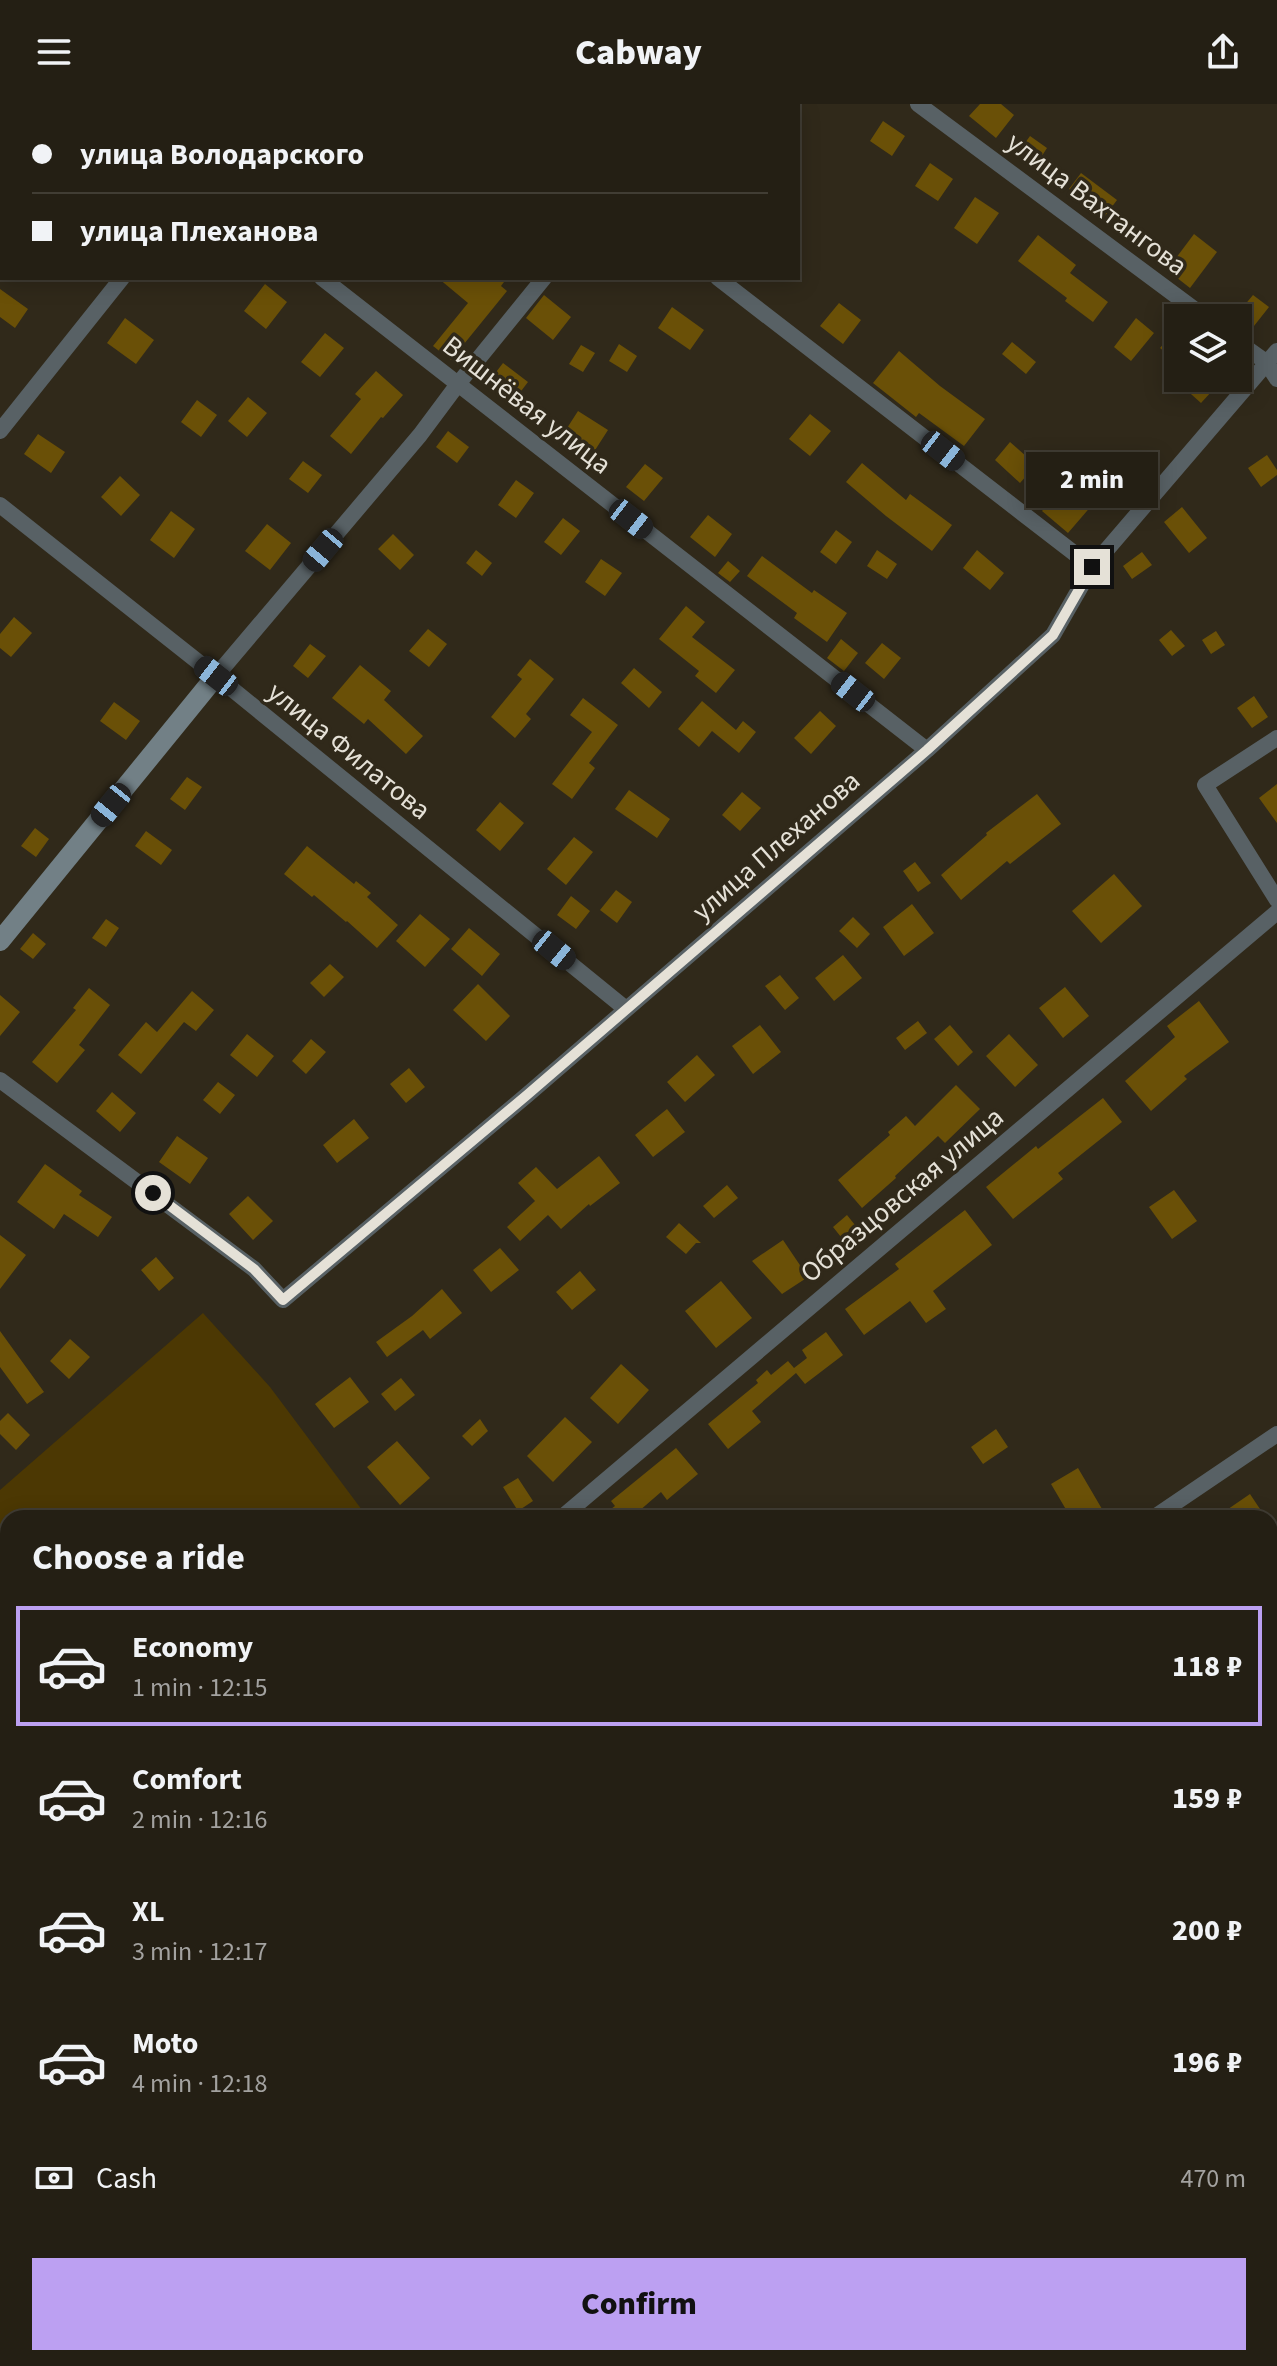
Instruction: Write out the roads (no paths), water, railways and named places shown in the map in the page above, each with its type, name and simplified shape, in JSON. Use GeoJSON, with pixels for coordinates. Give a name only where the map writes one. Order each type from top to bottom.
{"type":"FeatureCollection","features":[{"type":"Feature","properties":{"kind":"street","name":"улица Вахтангова"},"geometry":{"type":"LineString","coordinates":[[918,104],[1187,304]]}},
{"type":"Feature","properties":{"kind":"street"},"geometry":{"type":"LineString","coordinates":[[0,431],[120,280]]}},
{"type":"Feature","properties":{"kind":"street","name":"Вишнёвая улица"},"geometry":{"type":"LineString","coordinates":[[325,280],[927,750]]}},
{"type":"Feature","properties":{"kind":"street"},"geometry":{"type":"LineString","coordinates":[[0,941],[216,676],[420,435],[542,280]]}},
{"type":"Feature","properties":{"kind":"street"},"geometry":{"type":"LineString","coordinates":[[721,280],[1092,567]]}},
{"type":"Feature","properties":{"kind":"street"},"geometry":{"type":"LineString","coordinates":[[1252,348],[1272,357],[1277,379]]}},
{"type":"Feature","properties":{"kind":"street","name":"улица Плеханова"},"geometry":{"type":"LineString","coordinates":[[0,1080],[254,1269],[283,1300],[927,750],[1053,635],[1092,567],[1272,357]]}},
{"type":"Feature","properties":{"kind":"street","name":"улица Филатова"},"geometry":{"type":"LineString","coordinates":[[0,505],[626,1009]]}},
{"type":"Feature","properties":{"kind":"street"},"geometry":{"type":"LineString","coordinates":[[1277,738],[1205,785],[1277,900]]}},
{"type":"Feature","properties":{"kind":"street","name":"Образцовская улица"},"geometry":{"type":"LineString","coordinates":[[570,1510],[1277,912]]}},
{"type":"Feature","properties":{"kind":"street"},"geometry":{"type":"LineString","coordinates":[[1165,1510],[1277,1434]]}}]}
